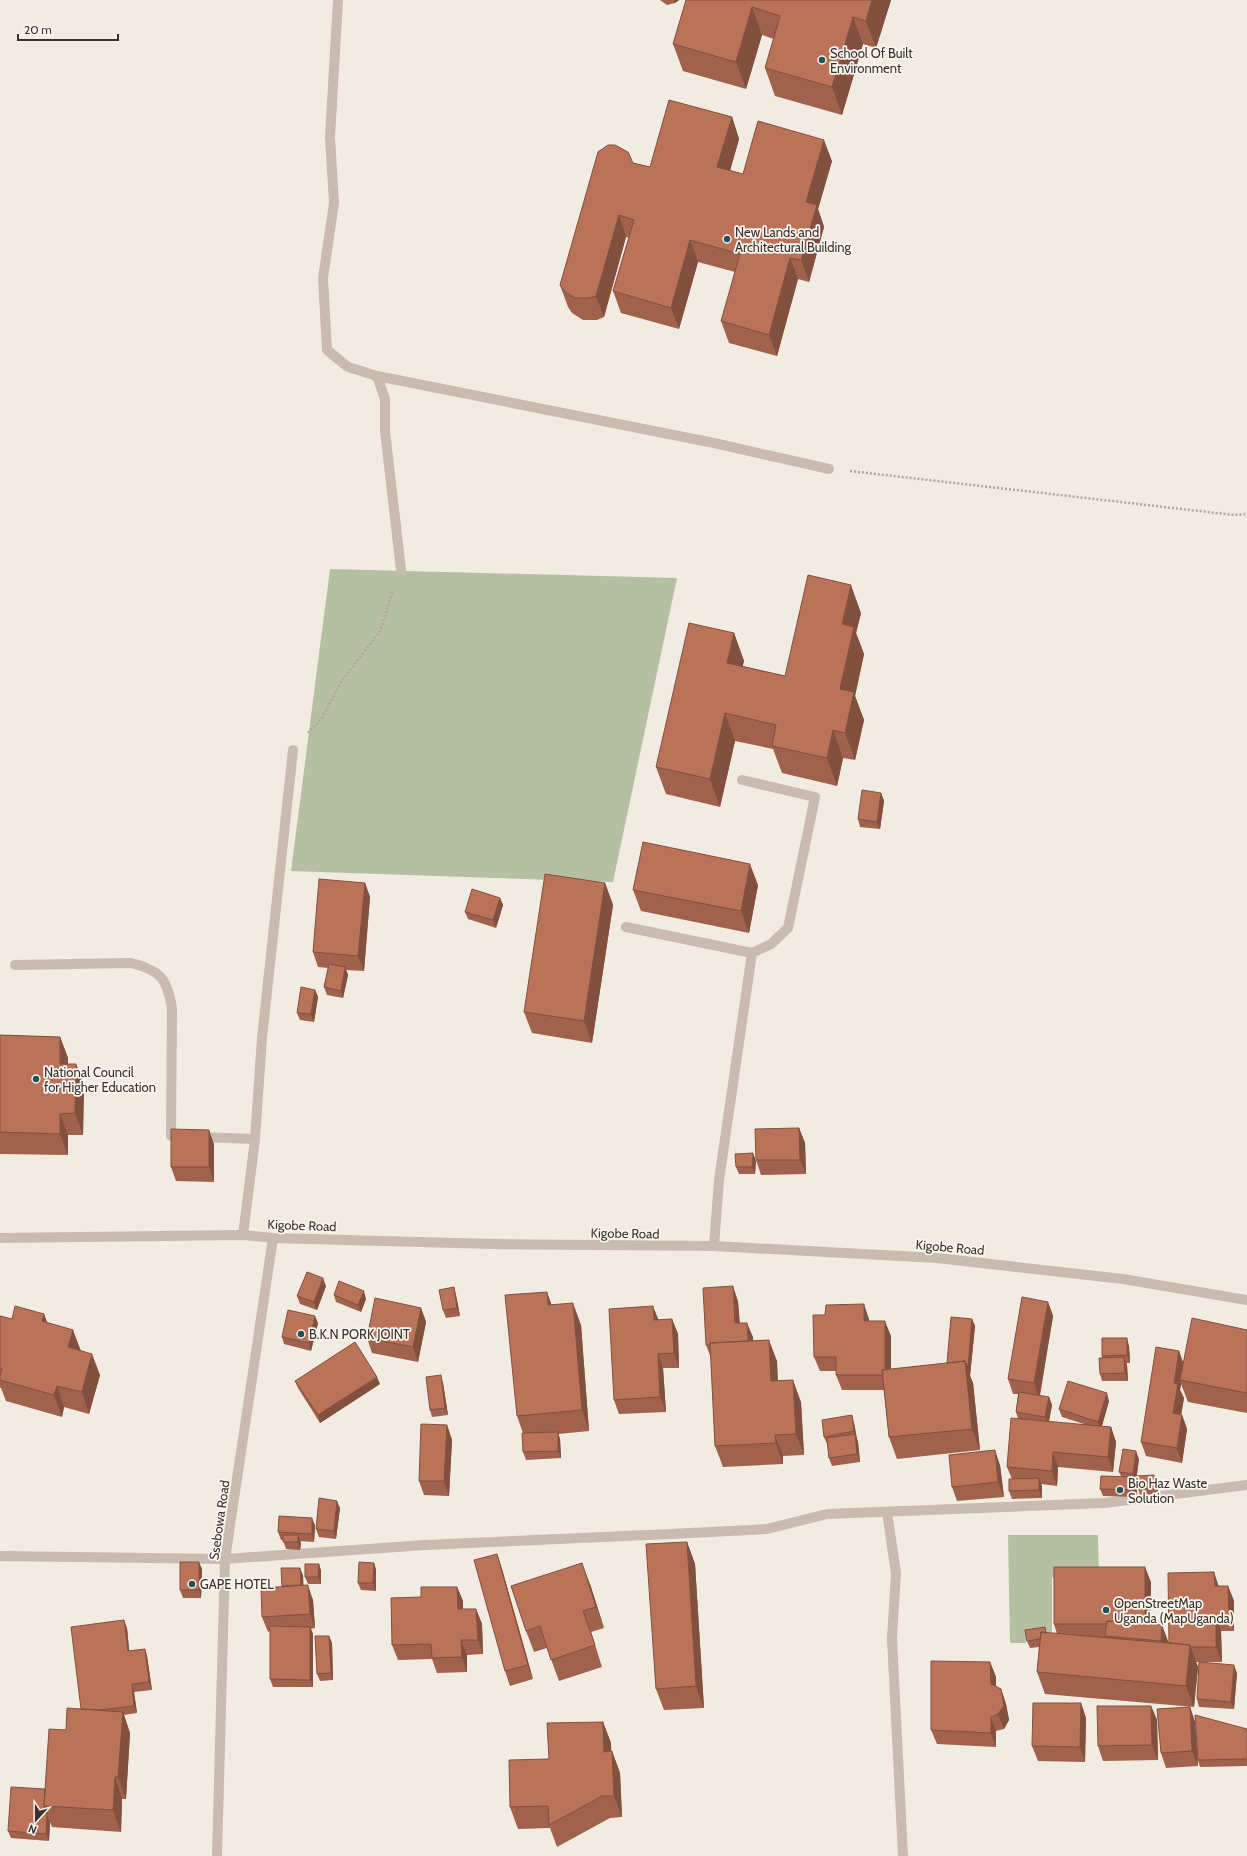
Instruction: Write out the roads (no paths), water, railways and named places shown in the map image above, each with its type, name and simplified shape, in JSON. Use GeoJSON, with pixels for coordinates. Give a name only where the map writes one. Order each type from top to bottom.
{"type":"FeatureCollection","features":[{"type":"Feature","properties":{"kind":"street"},"geometry":{"type":"LineString","coordinates":[[338,0],[330,137],[334,203],[323,278],[327,350],[348,367],[377,376],[699,440],[829,469]]}},
{"type":"Feature","properties":{"kind":"street"},"geometry":{"type":"LineString","coordinates":[[377,376],[385,398],[385,431],[401,570]]}},
{"type":"Feature","properties":{"kind":"street"},"geometry":{"type":"LineString","coordinates":[[243,1235],[255,1139],[262,1038],[293,750]]}},
{"type":"Feature","properties":{"kind":"street"},"geometry":{"type":"LineString","coordinates":[[626,927],[752,953],[771,944],[788,928],[815,797],[742,780]]}},
{"type":"Feature","properties":{"kind":"street"},"geometry":{"type":"LineString","coordinates":[[714,1246],[719,1180],[752,953]]}},
{"type":"Feature","properties":{"kind":"street"},"geometry":{"type":"LineString","coordinates":[[16,965],[131,963],[149,968],[162,978],[169,991],[172,1008],[171,1136],[255,1139]]}},
{"type":"Feature","properties":{"kind":"street","name":"Kigobe Road"},"geometry":{"type":"LineString","coordinates":[[0,1238],[243,1235],[273,1238],[494,1244],[714,1246],[937,1258],[1123,1279],[1247,1300]]}},
{"type":"Feature","properties":{"kind":"street","name":"Ssebowa Road"},"geometry":{"type":"LineString","coordinates":[[217,1856],[225,1559],[273,1238]]}},
{"type":"Feature","properties":{"kind":"street"},"geometry":{"type":"LineString","coordinates":[[0,1556],[225,1559],[425,1546],[767,1528],[827,1514],[1104,1503],[1247,1485]]}},
{"type":"Feature","properties":{"kind":"street"},"geometry":{"type":"LineString","coordinates":[[888,1512],[896,1573],[892,1638],[904,1856]]}},
{"type":"Feature","properties":{"kind":"place","name":"School Of Built Environment"},"geometry":{"type":"Point","coordinates":[822,60]}},
{"type":"Feature","properties":{"kind":"place","name":"New Lands and Architectural Building"},"geometry":{"type":"Point","coordinates":[727,239]}},
{"type":"Feature","properties":{"kind":"place","name":"National Council for Higher Education"},"geometry":{"type":"Point","coordinates":[36,1079]}},
{"type":"Feature","properties":{"kind":"place","name":"B.K.N PORK JOINT"},"geometry":{"type":"Point","coordinates":[301,1334]}},
{"type":"Feature","properties":{"kind":"place","name":"Bio Haz Waste Solution"},"geometry":{"type":"Point","coordinates":[1120,1490]}},
{"type":"Feature","properties":{"kind":"place","name":"GAPE HOTEL"},"geometry":{"type":"Point","coordinates":[192,1584]}},
{"type":"Feature","properties":{"kind":"place","name":"OpenStreetMap Uganda (MapUganda)"},"geometry":{"type":"Point","coordinates":[1106,1610]}}]}
